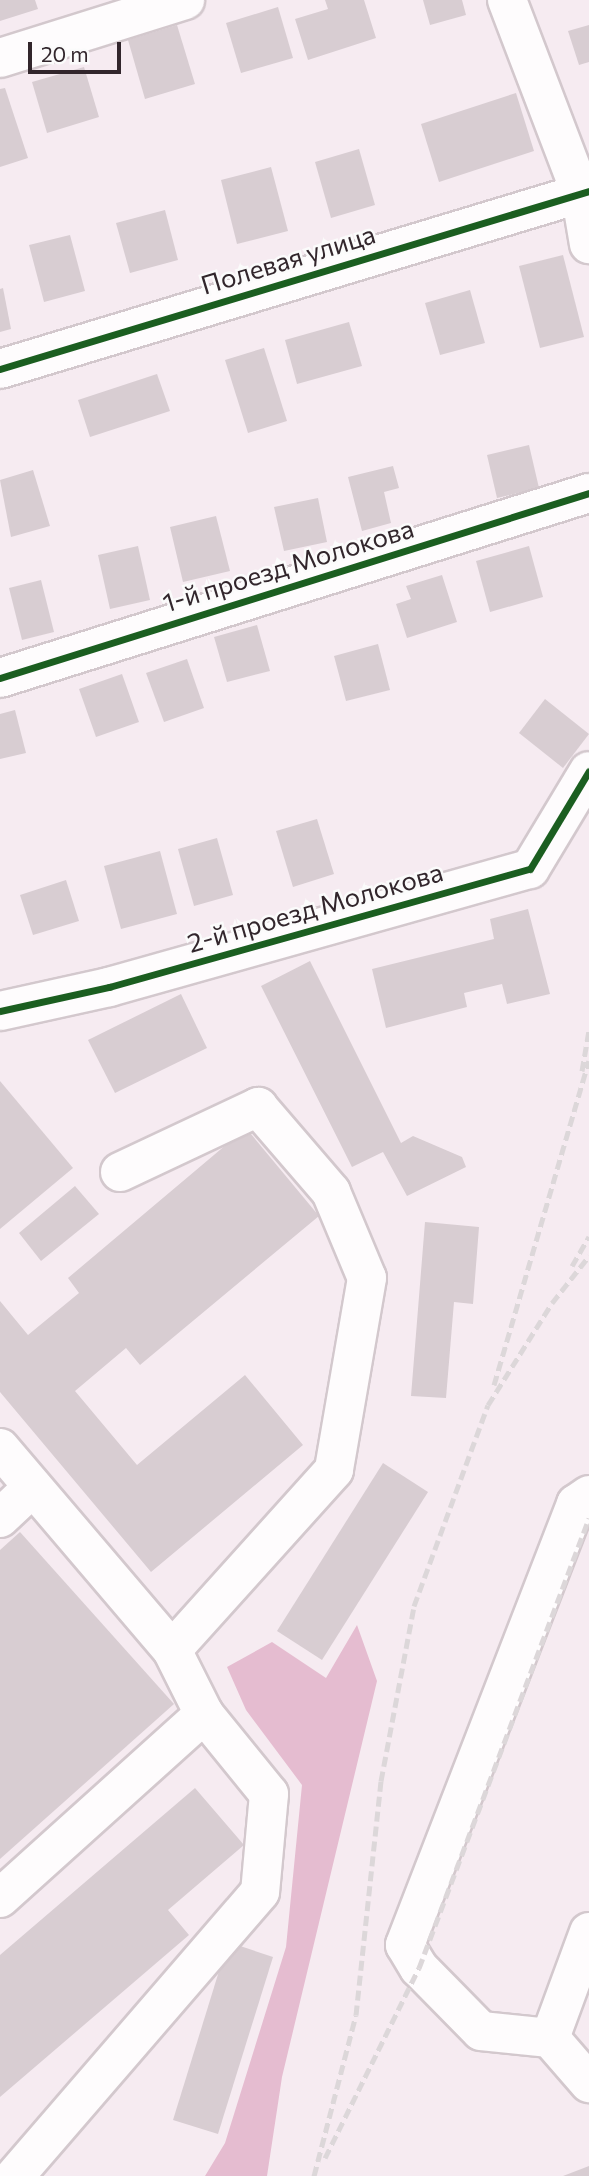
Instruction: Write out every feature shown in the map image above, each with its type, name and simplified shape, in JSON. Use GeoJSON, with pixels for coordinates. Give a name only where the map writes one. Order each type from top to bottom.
{"type":"FeatureCollection","features":[{"type":"Feature","properties":{"kind":"street"},"geometry":{"type":"LineString","coordinates":[[0,58],[185,0]]}},
{"type":"Feature","properties":{"kind":"street"},"geometry":{"type":"LineString","coordinates":[[507,0],[585,191],[589,244]]}},
{"type":"Feature","properties":{"kind":"street","name":"Полевая улица"},"geometry":{"type":"LineString","coordinates":[[0,369],[585,191]]}},
{"type":"Feature","properties":{"kind":"street","name":"1-й проезд Молокова"},"geometry":{"type":"LineString","coordinates":[[0,678],[589,493]]}},
{"type":"Feature","properties":{"kind":"street","name":"2-й проезд Молокова"},"geometry":{"type":"LineString","coordinates":[[0,1011],[109,987],[530,869],[589,771]]}},
{"type":"Feature","properties":{"kind":"street"},"geometry":{"type":"LineString","coordinates":[[120,1172],[258,1107],[331,1192],[367,1278],[334,1470],[172,1650]]}},
{"type":"Feature","properties":{"kind":"street"},"geometry":{"type":"LineString","coordinates":[[0,1448],[172,1650],[204,1714],[269,1794],[260,1892],[15,2176]]}},
{"type":"Feature","properties":{"kind":"street"},"geometry":{"type":"LineString","coordinates":[[0,1518],[33,1487]]}},
{"type":"Feature","properties":{"kind":"street"},"geometry":{"type":"LineString","coordinates":[[589,1495],[576,1504],[405,1945],[419,1968],[481,2031],[550,2038],[589,2083]]}},
{"type":"Feature","properties":{"kind":"street"},"geometry":{"type":"LineString","coordinates":[[0,1898],[204,1714]]}},
{"type":"Feature","properties":{"kind":"street"},"geometry":{"type":"LineString","coordinates":[[550,2038],[589,1932]]}},
{"type":"Feature","properties":{"kind":"shaded area"},"geometry":{"type":"Polygon","coordinates":[[[357,1625],[377,1681],[282,2077],[267,2176],[205,2176],[225,2143],[286,1947],[302,1785],[246,1710],[227,1667],[272,1642],[326,1678],[357,1625]]]}},
{"type":"Feature","properties":{"kind":"building"},"geometry":{"type":"Polygon","coordinates":[[[0,0],[35,0],[38,9],[0,21],[0,0]]]}},
{"type":"Feature","properties":{"kind":"building"},"geometry":{"type":"Polygon","coordinates":[[[325,0],[364,0],[376,38],[308,60],[295,19],[328,9],[325,0]]]}},
{"type":"Feature","properties":{"kind":"building"},"geometry":{"type":"Polygon","coordinates":[[[423,0],[462,0],[466,15],[430,25],[423,0]]]}},
{"type":"Feature","properties":{"kind":"building"},"geometry":{"type":"Polygon","coordinates":[[[278,7],[293,58],[241,73],[226,23],[278,7]]]}},
{"type":"Feature","properties":{"kind":"building"},"geometry":{"type":"Polygon","coordinates":[[[177,25],[195,84],[145,99],[128,40],[177,25]]]}},
{"type":"Feature","properties":{"kind":"building"},"geometry":{"type":"Polygon","coordinates":[[[589,25],[589,62],[579,65],[568,31],[589,25]]]}},
{"type":"Feature","properties":{"kind":"building"},"geometry":{"type":"Polygon","coordinates":[[[84,67],[99,117],[47,133],[32,82],[84,67]]]}},
{"type":"Feature","properties":{"kind":"building"},"geometry":{"type":"Polygon","coordinates":[[[5,88],[28,158],[0,167],[0,89],[5,88]]]}},
{"type":"Feature","properties":{"kind":"building"},"geometry":{"type":"Polygon","coordinates":[[[516,93],[534,151],[439,182],[421,124],[516,93]]]}},
{"type":"Feature","properties":{"kind":"building"},"geometry":{"type":"Polygon","coordinates":[[[359,149],[375,205],[331,218],[315,162],[359,149]]]}},
{"type":"Feature","properties":{"kind":"building"},"geometry":{"type":"Polygon","coordinates":[[[271,167],[288,231],[237,244],[221,180],[271,167]]]}},
{"type":"Feature","properties":{"kind":"building"},"geometry":{"type":"Polygon","coordinates":[[[165,210],[178,260],[130,273],[116,223],[165,210]]]}},
{"type":"Feature","properties":{"kind":"building"},"geometry":{"type":"Polygon","coordinates":[[[70,235],[85,291],[44,302],[29,245],[70,235]]]}},
{"type":"Feature","properties":{"kind":"building"},"geometry":{"type":"Polygon","coordinates":[[[563,255],[584,337],[540,348],[519,266],[563,255]]]}},
{"type":"Feature","properties":{"kind":"building"},"geometry":{"type":"Polygon","coordinates":[[[3,288],[11,329],[0,332],[0,289],[3,288]]]}},
{"type":"Feature","properties":{"kind":"building"},"geometry":{"type":"Polygon","coordinates":[[[470,290],[485,343],[440,355],[425,303],[470,290]]]}},
{"type":"Feature","properties":{"kind":"building"},"geometry":{"type":"Polygon","coordinates":[[[349,322],[362,366],[297,384],[285,340],[349,322]]]}},
{"type":"Feature","properties":{"kind":"building"},"geometry":{"type":"Polygon","coordinates":[[[264,348],[287,421],[248,433],[225,360],[264,348]]]}},
{"type":"Feature","properties":{"kind":"building"},"geometry":{"type":"Polygon","coordinates":[[[157,374],[170,411],[90,437],[78,400],[157,374]]]}},
{"type":"Feature","properties":{"kind":"building"},"geometry":{"type":"Polygon","coordinates":[[[529,445],[539,488],[497,498],[487,455],[529,445]]]}},
{"type":"Feature","properties":{"kind":"building"},"geometry":{"type":"Polygon","coordinates":[[[393,466],[399,488],[384,492],[391,523],[362,531],[348,477],[393,466]]]}},
{"type":"Feature","properties":{"kind":"building"},"geometry":{"type":"Polygon","coordinates":[[[33,470],[50,526],[11,537],[0,480],[33,470]]]}},
{"type":"Feature","properties":{"kind":"building"},"geometry":{"type":"Polygon","coordinates":[[[318,498],[327,542],[284,551],[274,507],[318,498]]]}},
{"type":"Feature","properties":{"kind":"building"},"geometry":{"type":"Polygon","coordinates":[[[216,516],[230,571],[183,582],[170,527],[216,516]]]}},
{"type":"Feature","properties":{"kind":"building"},"geometry":{"type":"Polygon","coordinates":[[[138,546],[150,600],[110,609],[98,555],[138,546]]]}},
{"type":"Feature","properties":{"kind":"building"},"geometry":{"type":"Polygon","coordinates":[[[529,546],[543,597],[490,612],[476,561],[529,546]]]}},
{"type":"Feature","properties":{"kind":"building"},"geometry":{"type":"Polygon","coordinates":[[[442,575],[457,622],[407,638],[396,604],[411,599],[406,586],[442,575]]]}},
{"type":"Feature","properties":{"kind":"building"},"geometry":{"type":"Polygon","coordinates":[[[41,580],[54,632],[22,640],[9,588],[41,580]]]}},
{"type":"Feature","properties":{"kind":"building"},"geometry":{"type":"Polygon","coordinates":[[[257,625],[270,671],[227,682],[214,637],[257,625]]]}},
{"type":"Feature","properties":{"kind":"building"},"geometry":{"type":"Polygon","coordinates":[[[378,644],[390,690],[346,701],[334,656],[378,644]]]}},
{"type":"Feature","properties":{"kind":"building"},"geometry":{"type":"Polygon","coordinates":[[[187,659],[204,708],[164,722],[146,673],[187,659]]]}},
{"type":"Feature","properties":{"kind":"building"},"geometry":{"type":"Polygon","coordinates":[[[122,674],[139,722],[96,737],[79,689],[122,674]]]}},
{"type":"Feature","properties":{"kind":"building"},"geometry":{"type":"Polygon","coordinates":[[[545,699],[589,734],[563,768],[519,733],[545,699]]]}},
{"type":"Feature","properties":{"kind":"building"},"geometry":{"type":"Polygon","coordinates":[[[15,710],[26,753],[0,759],[0,714],[15,710]]]}},
{"type":"Feature","properties":{"kind":"building"},"geometry":{"type":"Polygon","coordinates":[[[317,819],[334,874],[293,887],[276,831],[317,819]]]}},
{"type":"Feature","properties":{"kind":"building"},"geometry":{"type":"Polygon","coordinates":[[[217,838],[233,895],[194,906],[178,849],[217,838]]]}},
{"type":"Feature","properties":{"kind":"building"},"geometry":{"type":"Polygon","coordinates":[[[160,851],[177,914],[121,929],[104,866],[160,851]]]}},
{"type":"Feature","properties":{"kind":"building"},"geometry":{"type":"Polygon","coordinates":[[[66,880],[79,921],[33,935],[20,895],[66,880]]]}},
{"type":"Feature","properties":{"kind":"building"},"geometry":{"type":"Polygon","coordinates":[[[528,909],[550,994],[507,1004],[502,984],[464,993],[467,1007],[386,1028],[372,969],[494,939],[490,919],[528,909]]]}},
{"type":"Feature","properties":{"kind":"building"},"geometry":{"type":"Polygon","coordinates":[[[310,961],[401,1143],[413,1136],[462,1157],[466,1167],[407,1196],[383,1152],[352,1167],[261,986],[310,961]]]}},
{"type":"Feature","properties":{"kind":"building"},"geometry":{"type":"Polygon","coordinates":[[[181,994],[207,1048],[115,1093],[88,1040],[181,994]]]}},
{"type":"Feature","properties":{"kind":"building"},"geometry":{"type":"Polygon","coordinates":[[[0,1081],[73,1168],[0,1229],[0,1081]]]}},
{"type":"Feature","properties":{"kind":"building"},"geometry":{"type":"Polygon","coordinates":[[[246,1128],[319,1216],[140,1365],[126,1348],[75,1391],[137,1465],[245,1375],[303,1445],[151,1572],[0,1392],[0,1301],[28,1335],[79,1293],[68,1278],[246,1128]]]}},
{"type":"Feature","properties":{"kind":"building"},"geometry":{"type":"Polygon","coordinates":[[[75,1186],[99,1214],[41,1261],[19,1233],[75,1186]]]}},
{"type":"Feature","properties":{"kind":"building"},"geometry":{"type":"Polygon","coordinates":[[[425,1222],[479,1227],[473,1304],[454,1302],[446,1398],[411,1396],[425,1222]]]}},
{"type":"Feature","properties":{"kind":"building"},"geometry":{"type":"Polygon","coordinates":[[[383,1463],[428,1492],[322,1660],[277,1631],[383,1463]]]}},
{"type":"Feature","properties":{"kind":"building"},"geometry":{"type":"Polygon","coordinates":[[[20,1532],[174,1704],[0,1859],[0,1550],[20,1532]]]}},
{"type":"Feature","properties":{"kind":"building"},"geometry":{"type":"Polygon","coordinates":[[[195,1788],[244,1845],[168,1910],[189,1935],[0,2097],[0,1955],[195,1788]]]}},
{"type":"Feature","properties":{"kind":"building"},"geometry":{"type":"Polygon","coordinates":[[[228,1942],[273,1957],[218,2134],[173,2120],[228,1942]]]}},
{"type":"Feature","properties":{"kind":"building"},"geometry":{"type":"Polygon","coordinates":[[[589,2166],[589,2176],[563,2176],[589,2166]]]}},
{"type":"Feature","properties":{"kind":"railway"},"geometry":{"type":"LineString","coordinates":[[582,1071],[589,1030]]}},
{"type":"Feature","properties":{"kind":"railway"},"geometry":{"type":"LineString","coordinates":[[494,1385],[589,1061]]}},
{"type":"Feature","properties":{"kind":"railway"},"geometry":{"type":"LineString","coordinates":[[572,1266],[589,1236]]}},
{"type":"Feature","properties":{"kind":"railway"},"geometry":{"type":"LineString","coordinates":[[314,2176],[356,2015],[381,1781],[414,1606],[488,1405],[552,1303],[589,1256]]}},
{"type":"Feature","properties":{"kind":"railway"},"geometry":{"type":"LineString","coordinates":[[325,2158],[419,1968],[589,1518]]}},
{"type":"Feature","properties":{"kind":"cycle path"},"geometry":{"type":"LineString","coordinates":[[0,369],[589,191]]}},
{"type":"Feature","properties":{"kind":"cycle path"},"geometry":{"type":"LineString","coordinates":[[0,678],[589,493]]}},
{"type":"Feature","properties":{"kind":"cycle path"},"geometry":{"type":"LineString","coordinates":[[0,1011],[109,987],[530,869],[589,771]]}}]}
